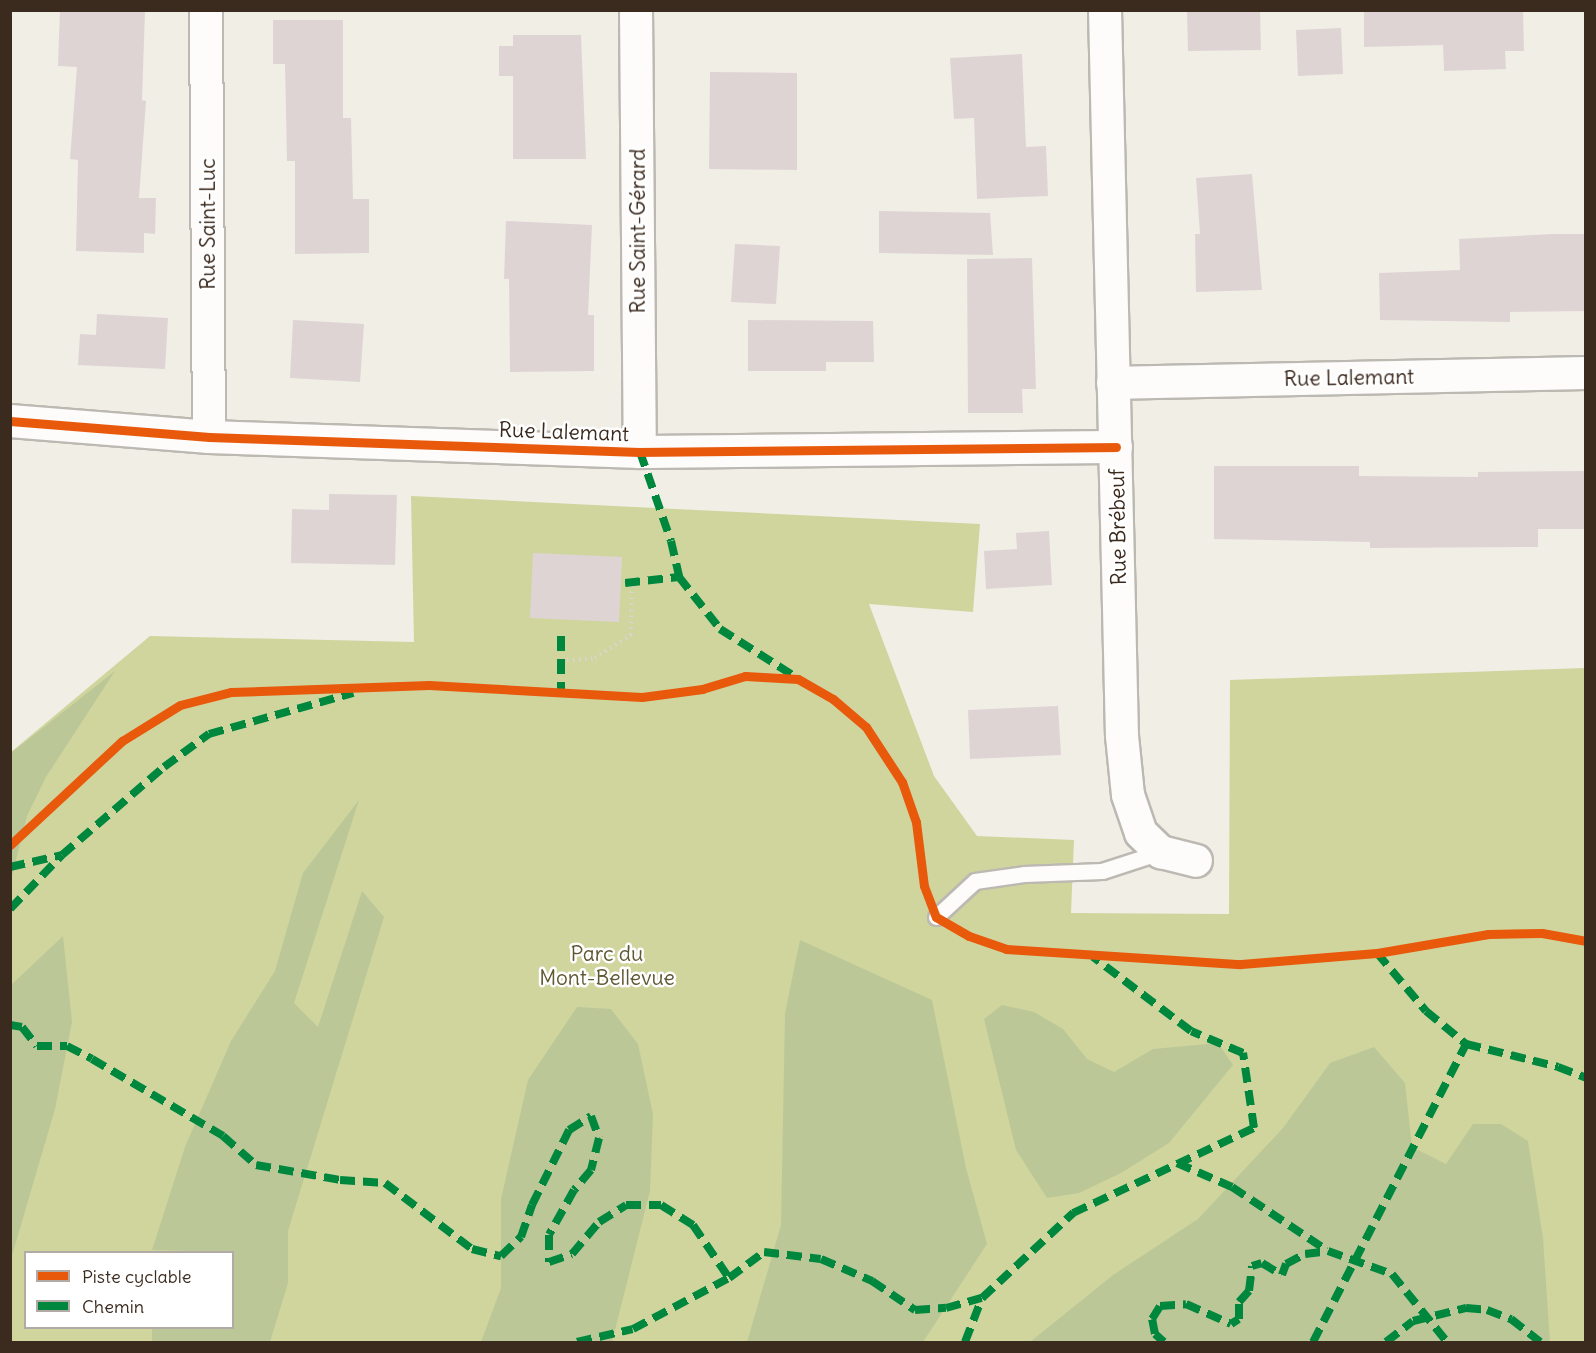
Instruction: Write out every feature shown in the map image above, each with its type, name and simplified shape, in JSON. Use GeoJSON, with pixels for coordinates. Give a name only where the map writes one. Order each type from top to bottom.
{"type":"FeatureCollection","features":[{"type":"Feature","properties":{"kind":"street","name":"Rue Saint-Luc"},"geometry":{"type":"LineString","coordinates":[[206,10],[209,437]]}},
{"type":"Feature","properties":{"kind":"street","name":"Rue Saint-Gérard"},"geometry":{"type":"LineString","coordinates":[[636,10],[640,452]]}},
{"type":"Feature","properties":{"kind":"street","name":"Rue Brébeuf"},"geometry":{"type":"LineString","coordinates":[[1105,10],[1122,736],[1128,795],[1141,833],[1161,852]]}},
{"type":"Feature","properties":{"kind":"street","name":"Rue Lalemant"},"geometry":{"type":"LineString","coordinates":[[1113,383],[1586,373]]}},
{"type":"Feature","properties":{"kind":"street","name":"Rue Lalemant"},"geometry":{"type":"LineString","coordinates":[[10,421],[209,437],[640,452],[1116,447]]}},
{"type":"Feature","properties":{"kind":"street"},"geometry":{"type":"LineString","coordinates":[[1161,852],[1197,861]]}},
{"type":"Feature","properties":{"kind":"lane"},"geometry":{"type":"LineString","coordinates":[[936,916],[975,881],[1102,871],[1161,852]]}},
{"type":"Feature","properties":{"kind":"path"},"geometry":{"type":"LineString","coordinates":[[561,660],[595,658],[631,635],[632,581]]}},
{"type":"Feature","properties":{"kind":"green space","name":"Parc du Mont-Bellevue"},"geometry":{"type":"Polygon","coordinates":[[[411,496],[980,524],[973,612],[869,604],[934,776],[977,836],[1074,840],[1071,913],[1229,914],[1230,680],[1585,668],[1585,1342],[11,1342],[11,752],[150,636],[414,642],[411,496]]]}},
{"type":"Feature","properties":{"kind":"green space"},"geometry":{"type":"Polygon","coordinates":[[[115,671],[46,777],[27,816],[11,880],[11,753],[115,671]]]}},
{"type":"Feature","properties":{"kind":"green space"},"geometry":{"type":"Polygon","coordinates":[[[359,800],[294,1003],[318,1027],[362,891],[384,917],[288,1231],[288,1283],[270,1342],[152,1342],[152,1329],[234,1329],[234,1251],[152,1250],[185,1147],[231,1041],[275,971],[303,873],[359,800]]]}},
{"type":"Feature","properties":{"kind":"green space"},"geometry":{"type":"Polygon","coordinates":[[[63,936],[72,1022],[55,1109],[11,1259],[11,985],[63,936]]]}},
{"type":"Feature","properties":{"kind":"green space"},"geometry":{"type":"Polygon","coordinates":[[[800,940],[932,1000],[966,1168],[987,1244],[923,1342],[747,1342],[781,1225],[785,1013],[800,940]]]}},
{"type":"Feature","properties":{"kind":"green space"},"geometry":{"type":"Polygon","coordinates":[[[1002,1005],[1034,1012],[1063,1029],[1087,1059],[1114,1072],[1153,1049],[1218,1043],[1233,1065],[1169,1143],[1121,1173],[1079,1193],[1047,1198],[1016,1150],[984,1019],[1002,1005]]]}},
{"type":"Feature","properties":{"kind":"green space"},"geometry":{"type":"Polygon","coordinates":[[[577,1007],[611,1009],[638,1044],[653,1114],[650,1191],[612,1342],[481,1342],[501,1288],[501,1199],[528,1080],[577,1007]]]}},
{"type":"Feature","properties":{"kind":"green space"},"geometry":{"type":"Polygon","coordinates":[[[1374,1047],[1405,1083],[1412,1147],[1446,1164],[1473,1124],[1501,1124],[1528,1141],[1543,1238],[1550,1342],[1030,1342],[1113,1275],[1198,1219],[1283,1128],[1330,1063],[1374,1047]]]}},
{"type":"Feature","properties":{"kind":"building"},"geometry":{"type":"Polygon","coordinates":[[[60,10],[145,11],[142,100],[146,101],[139,198],[156,198],[155,234],[144,233],[144,253],[76,251],[78,160],[70,159],[77,67],[58,66],[60,10]]]}},
{"type":"Feature","properties":{"kind":"building"},"geometry":{"type":"Polygon","coordinates":[[[1187,10],[1260,10],[1261,50],[1188,51],[1187,10]]]}},
{"type":"Feature","properties":{"kind":"building"},"geometry":{"type":"Polygon","coordinates":[[[1364,10],[1523,10],[1524,51],[1505,51],[1506,69],[1444,71],[1443,45],[1364,47],[1364,10]]]}},
{"type":"Feature","properties":{"kind":"building"},"geometry":{"type":"Polygon","coordinates":[[[273,20],[343,20],[343,118],[351,118],[353,199],[369,199],[369,253],[295,254],[295,161],[287,161],[285,64],[273,64],[273,20]]]}},
{"type":"Feature","properties":{"kind":"building"},"geometry":{"type":"Polygon","coordinates":[[[1341,28],[1343,74],[1298,76],[1296,30],[1341,28]]]}},
{"type":"Feature","properties":{"kind":"building"},"geometry":{"type":"Polygon","coordinates":[[[513,35],[581,35],[586,159],[513,159],[513,76],[499,76],[499,46],[513,46],[513,35]]]}},
{"type":"Feature","properties":{"kind":"building"},"geometry":{"type":"Polygon","coordinates":[[[1022,54],[1026,147],[1046,146],[1048,196],[977,199],[974,118],[954,119],[950,58],[1022,54]]]}},
{"type":"Feature","properties":{"kind":"building"},"geometry":{"type":"Polygon","coordinates":[[[710,72],[797,73],[797,170],[709,169],[710,72]]]}},
{"type":"Feature","properties":{"kind":"building"},"geometry":{"type":"Polygon","coordinates":[[[1252,174],[1262,290],[1196,292],[1195,234],[1200,234],[1196,178],[1252,174]]]}},
{"type":"Feature","properties":{"kind":"building"},"geometry":{"type":"Polygon","coordinates":[[[879,211],[990,213],[993,255],[879,253],[879,211]]]}},
{"type":"Feature","properties":{"kind":"building"},"geometry":{"type":"Polygon","coordinates":[[[506,221],[592,225],[588,315],[594,315],[594,371],[510,372],[509,279],[504,279],[506,221]]]}},
{"type":"Feature","properties":{"kind":"building"},"geometry":{"type":"Polygon","coordinates":[[[1586,234],[1586,311],[1510,312],[1510,322],[1380,320],[1379,273],[1460,270],[1459,239],[1586,234]]]}},
{"type":"Feature","properties":{"kind":"building"},"geometry":{"type":"Polygon","coordinates":[[[735,244],[780,246],[776,304],[731,302],[735,244]]]}},
{"type":"Feature","properties":{"kind":"building"},"geometry":{"type":"Polygon","coordinates":[[[1032,258],[1036,389],[1022,389],[1023,413],[968,413],[967,259],[1032,258]]]}},
{"type":"Feature","properties":{"kind":"building"},"geometry":{"type":"Polygon","coordinates":[[[97,314],[168,318],[165,369],[78,365],[80,334],[96,335],[97,314]]]}},
{"type":"Feature","properties":{"kind":"building"},"geometry":{"type":"Polygon","coordinates":[[[293,320],[364,324],[360,382],[290,378],[293,320]]]}},
{"type":"Feature","properties":{"kind":"building"},"geometry":{"type":"Polygon","coordinates":[[[748,320],[873,321],[874,362],[826,362],[826,371],[748,371],[748,320]]]}},
{"type":"Feature","properties":{"kind":"building"},"geometry":{"type":"Polygon","coordinates":[[[1214,466],[1359,466],[1359,476],[1478,477],[1478,472],[1586,471],[1586,529],[1538,529],[1538,547],[1370,548],[1370,542],[1214,539],[1214,466]]]}},
{"type":"Feature","properties":{"kind":"building"},"geometry":{"type":"Polygon","coordinates":[[[329,494],[397,495],[395,565],[291,563],[292,509],[329,510],[329,494]]]}},
{"type":"Feature","properties":{"kind":"building"},"geometry":{"type":"Polygon","coordinates":[[[1049,531],[1052,585],[986,589],[984,551],[1017,549],[1016,533],[1049,531]]]}},
{"type":"Feature","properties":{"kind":"building"},"geometry":{"type":"Polygon","coordinates":[[[533,553],[622,557],[619,622],[530,618],[533,553]]]}},
{"type":"Feature","properties":{"kind":"building"},"geometry":{"type":"Polygon","coordinates":[[[1058,706],[1061,755],[970,759],[968,710],[1058,706]]]}},
{"type":"Feature","properties":{"kind":"marked path"},"geometry":{"type":"LineString","coordinates":[[640,452],[671,541],[679,577],[720,629],[794,676]]}},
{"type":"Feature","properties":{"kind":"marked path"},"geometry":{"type":"LineString","coordinates":[[625,583],[679,577]]}},
{"type":"Feature","properties":{"kind":"marked path"},"geometry":{"type":"LineString","coordinates":[[561,636],[561,690]]}},
{"type":"Feature","properties":{"kind":"marked path"},"geometry":{"type":"LineString","coordinates":[[10,867],[62,855],[164,767],[209,734],[353,693]]}},
{"type":"Feature","properties":{"kind":"marked path"},"geometry":{"type":"LineString","coordinates":[[10,909],[62,855]]}},
{"type":"Feature","properties":{"kind":"marked path"},"geometry":{"type":"LineString","coordinates":[[1377,953],[1426,1011],[1466,1044],[1558,1067],[1586,1078]]}},
{"type":"Feature","properties":{"kind":"marked path"},"geometry":{"type":"LineString","coordinates":[[965,1342],[982,1298],[1073,1213],[1254,1128],[1243,1053],[1191,1031],[1093,957]]}},
{"type":"Feature","properties":{"kind":"marked path"},"geometry":{"type":"LineString","coordinates":[[10,1025],[22,1027],[37,1046],[67,1046],[92,1059],[223,1136],[256,1165],[340,1180],[385,1183],[472,1249],[501,1256],[521,1237],[532,1205],[569,1130],[591,1116],[599,1138],[591,1170],[574,1190],[549,1235],[549,1262],[572,1254],[599,1222],[626,1205],[661,1205],[693,1225],[729,1278]]}},
{"type":"Feature","properties":{"kind":"marked path"},"geometry":{"type":"LineString","coordinates":[[1313,1342],[1466,1044]]}},
{"type":"Feature","properties":{"kind":"marked path"},"geometry":{"type":"LineString","coordinates":[[1177,1163],[1232,1187],[1328,1251]]}},
{"type":"Feature","properties":{"kind":"marked path"},"geometry":{"type":"LineString","coordinates":[[1164,1342],[1155,1334],[1152,1319],[1160,1306],[1186,1304],[1231,1324],[1239,1319],[1239,1302],[1249,1291],[1252,1266],[1262,1263],[1282,1275],[1286,1264],[1305,1254],[1328,1251],[1392,1274],[1447,1342]]}},
{"type":"Feature","properties":{"kind":"marked path"},"geometry":{"type":"LineString","coordinates":[[577,1342],[633,1329],[729,1278],[764,1252],[821,1259],[872,1281],[915,1310],[946,1308],[982,1298]]}},
{"type":"Feature","properties":{"kind":"marked path"},"geometry":{"type":"LineString","coordinates":[[1386,1342],[1413,1321],[1466,1308],[1487,1310],[1511,1319],[1540,1342]]}},
{"type":"Feature","properties":{"kind":"cycle path"},"geometry":{"type":"LineString","coordinates":[[10,421],[209,437],[640,452],[1116,447]]}},
{"type":"Feature","properties":{"kind":"cycle path"},"geometry":{"type":"LineString","coordinates":[[10,845],[122,741],[180,705],[231,692],[429,685],[642,697],[702,689],[745,676],[798,679],[833,699],[866,727],[902,782],[916,822],[924,886],[936,917],[969,936],[1006,949],[1241,964],[1377,953],[1488,934],[1542,933],[1586,941]]}}]}
